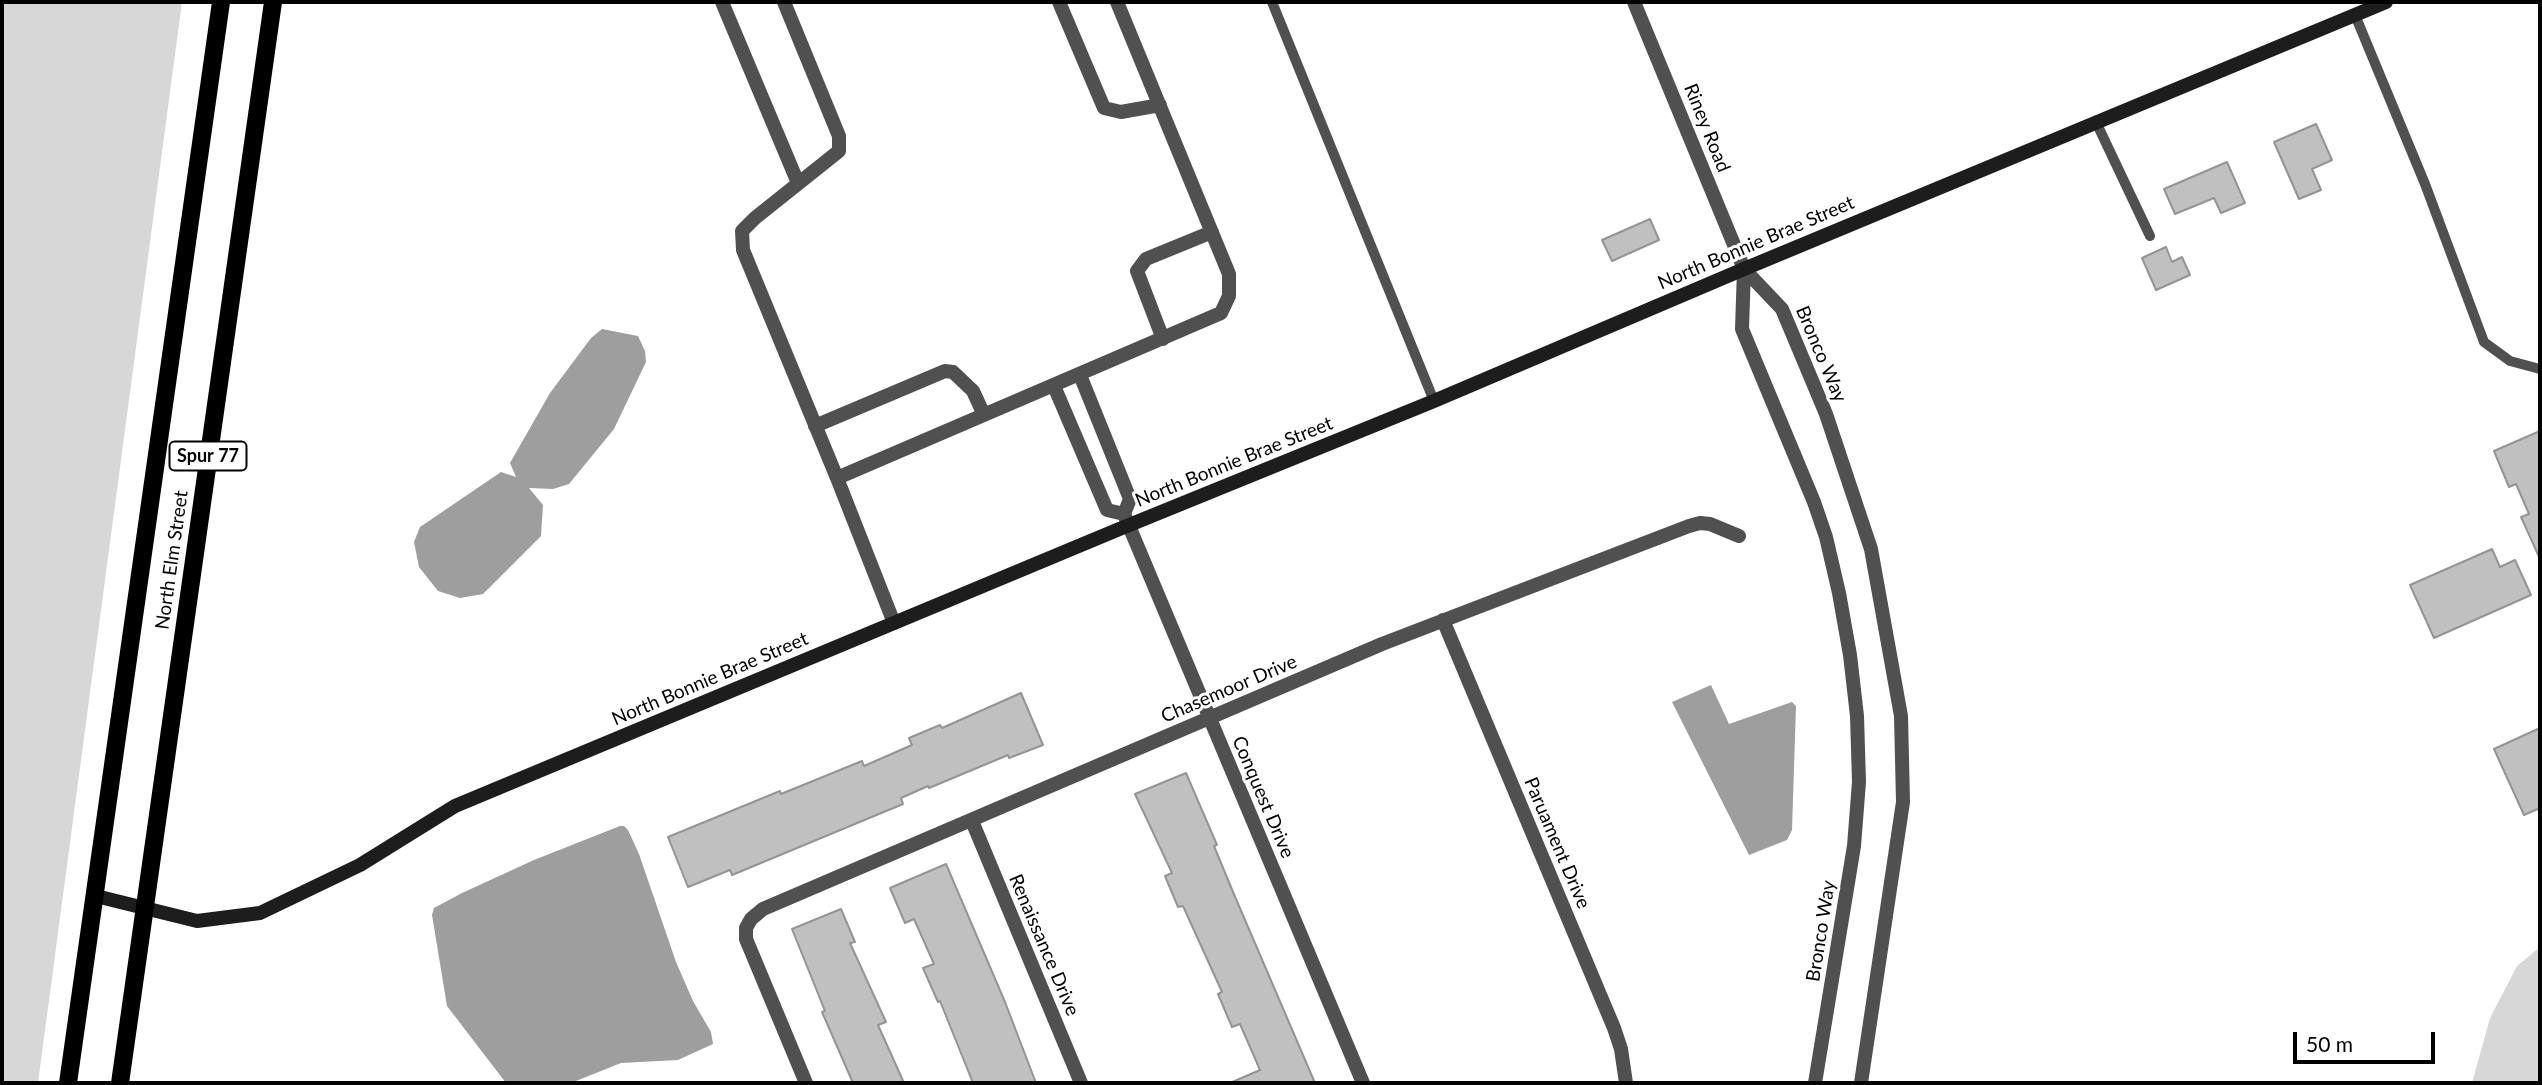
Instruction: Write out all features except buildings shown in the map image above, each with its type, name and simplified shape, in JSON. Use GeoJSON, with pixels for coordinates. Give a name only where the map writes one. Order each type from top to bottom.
{"type":"FeatureCollection","features":[{"type":"Feature","properties":{"kind":"main road","name":"North Elm Street"},"geometry":{"type":"LineString","coordinates":[[68,1083],[221,2]]}},
{"type":"Feature","properties":{"kind":"main road","name":"North Elm Street"},"geometry":{"type":"LineString","coordinates":[[120,1083],[273,2]]}},
{"type":"Feature","properties":{"kind":"main road","name":"North Bonnie Brae Street"},"geometry":{"type":"LineString","coordinates":[[96,896],[197,921],[260,913],[360,865],[455,806],[894,623],[1126,520],[1434,401],[2386,2]]}},
{"type":"Feature","properties":{"kind":"street"},"geometry":{"type":"LineString","coordinates":[[722,2],[799,183]]}},
{"type":"Feature","properties":{"kind":"street"},"geometry":{"type":"LineString","coordinates":[[784,2],[839,136],[839,151],[755,218],[743,231],[743,250],[894,623]]}},
{"type":"Feature","properties":{"kind":"street"},"geometry":{"type":"LineString","coordinates":[[1059,2],[1104,108],[1121,112],[1160,105]]}},
{"type":"Feature","properties":{"kind":"street"},"geometry":{"type":"LineString","coordinates":[[837,478],[1221,313],[1229,296],[1229,274],[1117,2]]}},
{"type":"Feature","properties":{"kind":"street","name":"Riney Road"},"geometry":{"type":"LineString","coordinates":[[1634,2],[1744,269]]}},
{"type":"Feature","properties":{"kind":"street"},"geometry":{"type":"LineString","coordinates":[[1163,339],[1137,271],[1146,259],[1212,232]]}},
{"type":"Feature","properties":{"kind":"street","name":"Bronco Way"},"geometry":{"type":"LineString","coordinates":[[1744,269],[1742,329],[1826,537],[1846,630],[1857,716],[1859,782],[1854,846],[1815,1083]]}},
{"type":"Feature","properties":{"kind":"street","name":"Bronco Way"},"geometry":{"type":"LineString","coordinates":[[1744,269],[1782,309],[1826,414],[1850,481],[1871,549],[1901,716],[1903,802],[1861,1083]]}},
{"type":"Feature","properties":{"kind":"street"},"geometry":{"type":"LineString","coordinates":[[815,426],[945,371],[953,372],[973,391],[984,415]]}},
{"type":"Feature","properties":{"kind":"street"},"geometry":{"type":"LineString","coordinates":[[1054,386],[1107,510],[1126,520],[1130,499],[1080,375]]}},
{"type":"Feature","properties":{"kind":"street","name":"Conquest Drive"},"geometry":{"type":"LineString","coordinates":[[1126,520],[1363,1083]]}},
{"type":"Feature","properties":{"kind":"street","name":"Chasemoor Drive"},"geometry":{"type":"LineString","coordinates":[[806,1083],[746,939],[746,928],[751,919],[763,909],[1443,620],[1689,526],[1710,524],[1739,537]]}},
{"type":"Feature","properties":{"kind":"street","name":"Paruament Drive"},"geometry":{"type":"LineString","coordinates":[[1443,620],[1614,1028],[1626,1083]]}},
{"type":"Feature","properties":{"kind":"street","name":"Renaissance Drive"},"geometry":{"type":"LineString","coordinates":[[972,821],[1082,1083]]}},
{"type":"Feature","properties":{"kind":"lane"},"geometry":{"type":"LineString","coordinates":[[1272,2],[1434,401]]}},
{"type":"Feature","properties":{"kind":"lane"},"geometry":{"type":"LineString","coordinates":[[2356,15],[2425,184],[2484,342],[2510,361],[2540,369]]}},
{"type":"Feature","properties":{"kind":"lane"},"geometry":{"type":"LineString","coordinates":[[2096,122],[2150,236]]}},
{"type":"Feature","properties":{"kind":"shaded area"},"geometry":{"type":"Polygon","coordinates":[[[2,2],[182,2],[38,1083],[2,1083],[2,2]]]}},
{"type":"Feature","properties":{"kind":"shaded area"},"geometry":{"type":"Polygon","coordinates":[[[602,329],[638,336],[645,351],[646,362],[614,429],[569,484],[553,489],[529,488],[543,505],[541,536],[483,594],[460,598],[438,591],[419,567],[414,542],[420,527],[501,472],[516,477],[510,463],[550,393],[591,338],[602,329]]]}},
{"type":"Feature","properties":{"kind":"shaded area"},"geometry":{"type":"Polygon","coordinates":[[[1711,685],[1729,724],[1792,702],[1796,706],[1792,830],[1787,840],[1749,855],[1672,702],[1711,685]]]}},
{"type":"Feature","properties":{"kind":"shaded area"},"geometry":{"type":"Polygon","coordinates":[[[620,826],[628,830],[639,854],[676,962],[693,1001],[711,1032],[713,1044],[678,1060],[621,1063],[571,1083],[506,1083],[447,1006],[432,915],[434,908],[534,860],[620,826]]]}},
{"type":"Feature","properties":{"kind":"shaded area"},"geometry":{"type":"Polygon","coordinates":[[[2540,947],[2540,1083],[2472,1083],[2490,1018],[2517,966],[2540,947]]]}}]}
